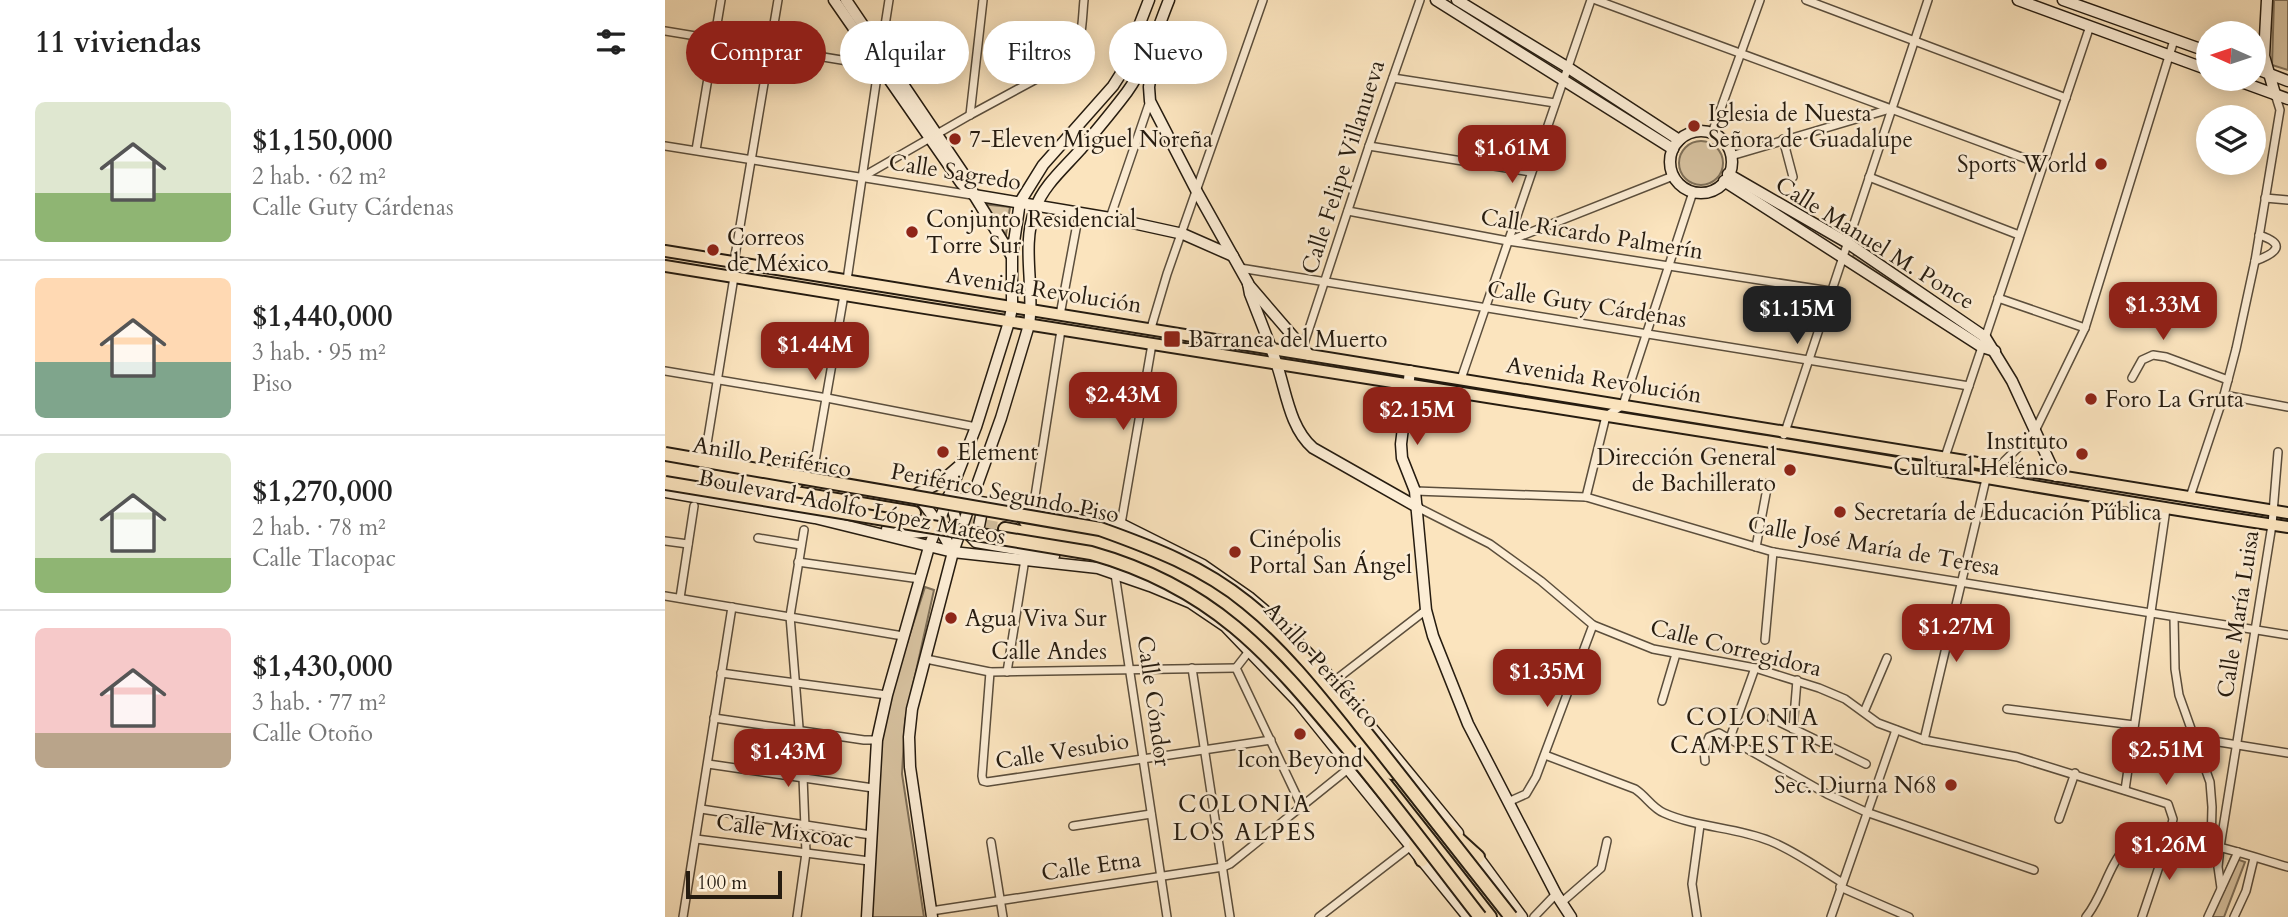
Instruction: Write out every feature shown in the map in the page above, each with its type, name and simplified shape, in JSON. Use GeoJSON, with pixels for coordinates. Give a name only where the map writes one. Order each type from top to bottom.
{"type":"FeatureCollection","features":[{"type":"Feature","properties":{"kind":"highway","name":"Periférico Segundo Piso"},"geometry":{"type":"LineString","coordinates":[[665,451],[1100,529],[1167,553],[1201,571],[1246,601],[1278,630],[1329,686],[1511,917]]}},
{"type":"Feature","properties":{"kind":"highway","name":"Anillo Periférico"},"geometry":{"type":"LineString","coordinates":[[665,461],[917,501]]}},
{"type":"Feature","properties":{"kind":"highway","name":"Anillo Periférico"},"geometry":{"type":"LineString","coordinates":[[665,471],[917,501]]}},
{"type":"Feature","properties":{"kind":"highway"},"geometry":{"type":"LineString","coordinates":[[684,474],[699,502]]}},
{"type":"Feature","properties":{"kind":"highway","name":"Periférico Segundo Piso"},"geometry":{"type":"LineString","coordinates":[[665,483],[1091,553],[1118,560],[1181,588],[1229,621],[1255,649],[1286,674],[1480,917]]}},
{"type":"Feature","properties":{"kind":"highway","name":"Anillo Periférico"},"geometry":{"type":"LineString","coordinates":[[1006,524],[1098,536],[1163,559],[1234,616],[1266,642],[1316,697],[1490,917]]}},
{"type":"Feature","properties":{"kind":"highway"},"geometry":{"type":"LineString","coordinates":[[1191,603],[1183,575],[1213,571]]}},
{"type":"Feature","properties":{"kind":"highway","name":"Anillo Periférico"},"geometry":{"type":"LineString","coordinates":[[1183,575],[1240,607],[1273,636],[1402,787],[1503,917]]}},
{"type":"Feature","properties":{"kind":"highway"},"geometry":{"type":"LineString","coordinates":[[1255,649],[1343,752],[1422,860]]}},
{"type":"Feature","properties":{"kind":"highway"},"geometry":{"type":"LineString","coordinates":[[1339,753],[1365,759]]}},
{"type":"Feature","properties":{"kind":"highway"},"geometry":{"type":"LineString","coordinates":[[1402,787],[1478,858]]}},
{"type":"Feature","properties":{"kind":"main road"},"geometry":{"type":"LineString","coordinates":[[834,0],[848,21]]}},
{"type":"Feature","properties":{"kind":"main road"},"geometry":{"type":"LineString","coordinates":[[846,0],[859,21]]}},
{"type":"Feature","properties":{"kind":"main road"},"geometry":{"type":"LineString","coordinates":[[867,917],[877,740],[929,547],[976,427],[1009,322],[1012,308],[1012,255],[1020,202],[1043,165],[1120,75],[1149,0]]}},
{"type":"Feature","properties":{"kind":"main road"},"geometry":{"type":"LineString","coordinates":[[1161,21],[1169,0]]}},
{"type":"Feature","properties":{"kind":"main road"},"geometry":{"type":"LineString","coordinates":[[1436,0],[1563,79],[1676,144]]}},
{"type":"Feature","properties":{"kind":"main road"},"geometry":{"type":"LineString","coordinates":[[1457,0],[1567,67],[1676,144]]}},
{"type":"Feature","properties":{"kind":"main road"},"geometry":{"type":"LineString","coordinates":[[2018,0],[2196,65]]}},
{"type":"Feature","properties":{"kind":"main road"},"geometry":{"type":"LineString","coordinates":[[2063,0],[2196,48]]}},
{"type":"Feature","properties":{"kind":"main road"},"geometry":{"type":"LineString","coordinates":[[2267,0],[2264,56],[2275,94]]}},
{"type":"Feature","properties":{"kind":"main road"},"geometry":{"type":"LineString","coordinates":[[2266,73],[2288,81]]}},
{"type":"Feature","properties":{"kind":"main road"},"geometry":{"type":"LineString","coordinates":[[892,84],[934,136]]}},
{"type":"Feature","properties":{"kind":"main road"},"geometry":{"type":"LineString","coordinates":[[900,84],[961,183],[974,195],[1012,255]]}},
{"type":"Feature","properties":{"kind":"main road"},"geometry":{"type":"LineString","coordinates":[[932,914],[911,779],[909,737],[912,709],[959,524],[972,500],[1001,418],[1029,325],[1031,311],[1028,236],[1037,205],[1051,183],[1132,84]]}},
{"type":"Feature","properties":{"kind":"main road"},"geometry":{"type":"LineString","coordinates":[[1149,84],[1150,101],[1248,284],[1306,351]]}},
{"type":"Feature","properties":{"kind":"main road"},"geometry":{"type":"LineString","coordinates":[[2266,91],[2288,99]]}},
{"type":"Feature","properties":{"kind":"main road"},"geometry":{"type":"LineString","coordinates":[[1074,131],[1087,141]]}},
{"type":"Feature","properties":{"kind":"main road"},"geometry":{"type":"LineString","coordinates":[[1693,132],[1712,133],[1725,143],[1731,156],[1726,178],[1717,188],[1707,192],[1683,187],[1673,176],[1670,164],[1676,144],[1693,132]]}},
{"type":"Feature","properties":{"kind":"main road","name":"Calle Manuel M. Ponce"},"geometry":{"type":"LineString","coordinates":[[1726,178],[1846,242],[1996,351],[2013,381],[2056,476]]}},
{"type":"Feature","properties":{"kind":"main road","name":"Calle Manuel M. Ponce"},"geometry":{"type":"LineString","coordinates":[[1726,178],[1841,257],[1983,342]]}},
{"type":"Feature","properties":{"kind":"main road","name":"Calle Sagredo"},"geometry":{"type":"LineString","coordinates":[[974,195],[1110,218],[1183,234],[1233,256]]}},
{"type":"Feature","properties":{"kind":"main road","name":"Avenida Revolución"},"geometry":{"type":"LineString","coordinates":[[665,251],[1272,349],[1306,351],[1410,371],[2288,513]]}},
{"type":"Feature","properties":{"kind":"main road","name":"Avenida Revolución"},"geometry":{"type":"LineString","coordinates":[[665,266],[2288,527]]}},
{"type":"Feature","properties":{"kind":"main road"},"geometry":{"type":"LineString","coordinates":[[1248,284],[1303,439],[1313,448],[1417,507]]}},
{"type":"Feature","properties":{"kind":"main road"},"geometry":{"type":"LineString","coordinates":[[1267,334],[1275,327],[1283,326]]}},
{"type":"Feature","properties":{"kind":"main road"},"geometry":{"type":"LineString","coordinates":[[1410,371],[1401,444],[1402,458],[1415,491],[1426,610],[1433,636],[1468,724],[1571,917]]}},
{"type":"Feature","properties":{"kind":"main road","name":"Boulevard Adolfo López Mateos"},"geometry":{"type":"LineString","coordinates":[[665,451],[813,473],[917,501],[950,497],[1121,524],[1213,571],[1283,625],[1478,858],[1523,917]]}},
{"type":"Feature","properties":{"kind":"main road"},"geometry":{"type":"LineString","coordinates":[[917,501],[944,480],[963,460]]}},
{"type":"Feature","properties":{"kind":"main road"},"geometry":{"type":"LineString","coordinates":[[1392,495],[1404,490],[1409,474]]}},
{"type":"Feature","properties":{"kind":"main road"},"geometry":{"type":"LineString","coordinates":[[2106,499],[2108,484]]}},
{"type":"Feature","properties":{"kind":"main road"},"geometry":{"type":"LineString","coordinates":[[1405,501],[1409,493],[1415,491]]}},
{"type":"Feature","properties":{"kind":"main road","name":"Boulevard Adolfo López Mateos"},"geometry":{"type":"LineString","coordinates":[[665,492],[699,502],[848,525],[953,552],[1098,568],[1191,603],[1255,649],[1339,753],[1348,769],[1413,845]]}},
{"type":"Feature","properties":{"kind":"main road"},"geometry":{"type":"LineString","coordinates":[[950,497],[959,524],[976,542],[1075,560],[1098,568]]}},
{"type":"Feature","properties":{"kind":"main road"},"geometry":{"type":"LineString","coordinates":[[917,501],[953,552]]}},
{"type":"Feature","properties":{"kind":"main road"},"geometry":{"type":"LineString","coordinates":[[917,501],[919,533]]}},
{"type":"Feature","properties":{"kind":"main road"},"geometry":{"type":"LineString","coordinates":[[976,542],[982,510],[996,504]]}},
{"type":"Feature","properties":{"kind":"main road"},"geometry":{"type":"LineString","coordinates":[[848,525],[867,525],[919,533],[959,524]]}},
{"type":"Feature","properties":{"kind":"main road"},"geometry":{"type":"LineString","coordinates":[[1422,860],[1468,917]]}},
{"type":"Feature","properties":{"kind":"street"},"geometry":{"type":"LineString","coordinates":[[717,21],[721,0]]}},
{"type":"Feature","properties":{"kind":"street"},"geometry":{"type":"LineString","coordinates":[[775,21],[778,0]]}},
{"type":"Feature","properties":{"kind":"street"},"geometry":{"type":"LineString","coordinates":[[885,21],[889,0]]}},
{"type":"Feature","properties":{"kind":"street"},"geometry":{"type":"LineString","coordinates":[[970,115],[983,0]]}},
{"type":"Feature","properties":{"kind":"street"},"geometry":{"type":"LineString","coordinates":[[863,177],[1074,57],[1084,0]]}},
{"type":"Feature","properties":{"kind":"street"},"geometry":{"type":"LineString","coordinates":[[1151,328],[1263,0]]}},
{"type":"Feature","properties":{"kind":"street","name":"Calle Felipe Villanueva"},"geometry":{"type":"LineString","coordinates":[[1306,351],[1369,146],[1420,0]]}},
{"type":"Feature","properties":{"kind":"street"},"geometry":{"type":"LineString","coordinates":[[1461,379],[1567,67],[1593,0],[2043,164]]}},
{"type":"Feature","properties":{"kind":"street"},"geometry":{"type":"LineString","coordinates":[[1712,133],[1760,0]]}},
{"type":"Feature","properties":{"kind":"street"},"geometry":{"type":"LineString","coordinates":[[1805,0],[2066,98]]}},
{"type":"Feature","properties":{"kind":"street"},"geometry":{"type":"LineString","coordinates":[[1781,444],[1928,0]]}},
{"type":"Feature","properties":{"kind":"street"},"geometry":{"type":"LineString","coordinates":[[1945,457],[2090,26]]}},
{"type":"Feature","properties":{"kind":"street"},"geometry":{"type":"LineString","coordinates":[[665,31],[686,34]]}},
{"type":"Feature","properties":{"kind":"street"},"geometry":{"type":"LineString","coordinates":[[1924,740],[1986,479],[2035,431],[2085,328],[2174,40]]}},
{"type":"Feature","properties":{"kind":"street"},"geometry":{"type":"LineString","coordinates":[[1393,78],[1555,103]]}},
{"type":"Feature","properties":{"kind":"street"},"geometry":{"type":"LineString","coordinates":[[697,150],[707,84]]}},
{"type":"Feature","properties":{"kind":"street"},"geometry":{"type":"LineString","coordinates":[[734,262],[764,84]]}},
{"type":"Feature","properties":{"kind":"street"},"geometry":{"type":"LineString","coordinates":[[847,280],[876,84]]}},
{"type":"Feature","properties":{"kind":"street"},"geometry":{"type":"LineString","coordinates":[[2190,497],[2224,395],[2255,261],[2280,110],[2275,94]]}},
{"type":"Feature","properties":{"kind":"street"},"geometry":{"type":"LineString","coordinates":[[1110,218],[1150,101]]}},
{"type":"Feature","properties":{"kind":"street"},"geometry":{"type":"LineString","coordinates":[[1731,156],[1891,108]]}},
{"type":"Feature","properties":{"kind":"street"},"geometry":{"type":"LineString","coordinates":[[1783,139],[1793,177]]}},
{"type":"Feature","properties":{"kind":"street","name":"Calle Sagredo"},"geometry":{"type":"LineString","coordinates":[[665,146],[974,195]]}},
{"type":"Feature","properties":{"kind":"street"},"geometry":{"type":"LineString","coordinates":[[1369,146],[1531,172]]}},
{"type":"Feature","properties":{"kind":"street"},"geometry":{"type":"LineString","coordinates":[[1508,241],[1673,176]]}},
{"type":"Feature","properties":{"kind":"street"},"geometry":{"type":"LineString","coordinates":[[1869,177],[2019,234]]}},
{"type":"Feature","properties":{"kind":"street"},"geometry":{"type":"LineString","coordinates":[[1586,497],[1605,416],[1623,405],[1693,191]]}},
{"type":"Feature","properties":{"kind":"street"},"geometry":{"type":"LineString","coordinates":[[2265,198],[2288,200]]}},
{"type":"Feature","properties":{"kind":"street","name":"Calle Ricardo Palmerín"},"geometry":{"type":"LineString","coordinates":[[1348,211],[1508,241],[1830,291]]}},
{"type":"Feature","properties":{"kind":"street"},"geometry":{"type":"LineString","coordinates":[[1061,315],[1079,213]]}},
{"type":"Feature","properties":{"kind":"street"},"geometry":{"type":"LineString","coordinates":[[2255,261],[2269,256],[2277,247],[2271,239],[2259,235]]}},
{"type":"Feature","properties":{"kind":"street","name":"Calle Guty Cárdenas"},"geometry":{"type":"LineString","coordinates":[[1240,268],[1969,386]]}},
{"type":"Feature","properties":{"kind":"street"},"geometry":{"type":"LineString","coordinates":[[705,456],[734,277]]}},
{"type":"Feature","properties":{"kind":"street"},"geometry":{"type":"LineString","coordinates":[[813,473],[844,295]]}},
{"type":"Feature","properties":{"kind":"street"},"geometry":{"type":"LineString","coordinates":[[1998,298],[2085,328]]}},
{"type":"Feature","properties":{"kind":"street"},"geometry":{"type":"LineString","coordinates":[[1033,509],[1061,330]]}},
{"type":"Feature","properties":{"kind":"street"},"geometry":{"type":"LineString","coordinates":[[1121,524],[1152,344]]}},
{"type":"Feature","properties":{"kind":"street"},"geometry":{"type":"LineString","coordinates":[[2132,378],[2142,359],[2153,355],[2166,357],[2228,380]]}},
{"type":"Feature","properties":{"kind":"street"},"geometry":{"type":"LineString","coordinates":[[665,371],[827,397],[976,427]]}},
{"type":"Feature","properties":{"kind":"street"},"geometry":{"type":"LineString","coordinates":[[2224,395],[2288,407]]}},
{"type":"Feature","properties":{"kind":"street","name":"Calle María Luisa"},"geometry":{"type":"LineString","coordinates":[[2215,847],[2237,744],[2253,629],[2272,525],[2278,452]]}},
{"type":"Feature","properties":{"kind":"street"},"geometry":{"type":"LineString","coordinates":[[1756,547],[1767,483]]}},
{"type":"Feature","properties":{"kind":"street","name":"Calle José María de Teresa"},"geometry":{"type":"LineString","coordinates":[[1415,491],[1586,497],[1773,552],[2288,635]]}},
{"type":"Feature","properties":{"kind":"street"},"geometry":{"type":"LineString","coordinates":[[680,598],[688,544],[699,502]]}},
{"type":"Feature","properties":{"kind":"street","name":"Calle Corregidora"},"geometry":{"type":"LineString","coordinates":[[1417,507],[1490,544],[1541,581],[1593,625],[1653,649],[1755,668],[1797,680],[1845,699],[1878,723],[1924,740],[2017,757],[2168,804],[2172,809],[2173,819],[2169,837]]}},
{"type":"Feature","properties":{"kind":"street"},"geometry":{"type":"LineString","coordinates":[[2125,790],[2166,509]]}},
{"type":"Feature","properties":{"kind":"street"},"geometry":{"type":"LineString","coordinates":[[797,917],[806,853],[800,730],[790,616],[804,530]]}},
{"type":"Feature","properties":{"kind":"street"},"geometry":{"type":"LineString","coordinates":[[758,538],[801,545]]}},
{"type":"Feature","properties":{"kind":"street"},"geometry":{"type":"LineString","coordinates":[[665,541],[688,544]]}},
{"type":"Feature","properties":{"kind":"street"},"geometry":{"type":"LineString","coordinates":[[1765,640],[1773,552]]}},
{"type":"Feature","properties":{"kind":"street"},"geometry":{"type":"LineString","coordinates":[[1007,672],[1024,559]]}},
{"type":"Feature","properties":{"kind":"street"},"geometry":{"type":"LineString","coordinates":[[798,562],[920,579]]}},
{"type":"Feature","properties":{"kind":"street","name":"Calle Cóndor"},"geometry":{"type":"LineString","coordinates":[[1115,574],[1167,917]]}},
{"type":"Feature","properties":{"kind":"street"},"geometry":{"type":"LineString","coordinates":[[665,596],[903,636]]}},
{"type":"Feature","properties":{"kind":"street"},"geometry":{"type":"LineString","coordinates":[[683,917],[732,607]]}},
{"type":"Feature","properties":{"kind":"street"},"geometry":{"type":"LineString","coordinates":[[1338,678],[1426,610]]}},
{"type":"Feature","properties":{"kind":"street"},"geometry":{"type":"LineString","coordinates":[[2174,617],[2175,670],[2179,695],[2210,782],[2221,888]]}},
{"type":"Feature","properties":{"kind":"street"},"geometry":{"type":"LineString","coordinates":[[1508,802],[1526,794],[1545,755],[1593,625]]}},
{"type":"Feature","properties":{"kind":"street"},"geometry":{"type":"LineString","coordinates":[[1255,649],[1236,667],[1301,805]]}},
{"type":"Feature","properties":{"kind":"street"},"geometry":{"type":"LineString","coordinates":[[1662,701],[1676,654]]}},
{"type":"Feature","properties":{"kind":"street","name":"Calle Andes"},"geometry":{"type":"LineString","coordinates":[[926,659],[990,672],[1236,667]]}},
{"type":"Feature","properties":{"kind":"street"},"geometry":{"type":"LineString","coordinates":[[1864,712],[1887,659]]}},
{"type":"Feature","properties":{"kind":"street"},"geometry":{"type":"LineString","coordinates":[[1192,668],[1230,917]]}},
{"type":"Feature","properties":{"kind":"street"},"geometry":{"type":"LineString","coordinates":[[1730,738],[1755,668]]}},
{"type":"Feature","properties":{"kind":"street","name":"Calle Vesubio"},"geometry":{"type":"LineString","coordinates":[[990,672],[983,781],[1271,740]]}},
{"type":"Feature","properties":{"kind":"street"},"geometry":{"type":"LineString","coordinates":[[721,673],[887,695]]}},
{"type":"Feature","properties":{"kind":"street"},"geometry":{"type":"LineString","coordinates":[[1793,729],[1797,680]]}},
{"type":"Feature","properties":{"kind":"street"},"geometry":{"type":"LineString","coordinates":[[2007,709],[2134,725]]}},
{"type":"Feature","properties":{"kind":"street"},"geometry":{"type":"LineString","coordinates":[[714,718],[877,740]]}},
{"type":"Feature","properties":{"kind":"street"},"geometry":{"type":"LineString","coordinates":[[1771,718],[1866,764]]}},
{"type":"Feature","properties":{"kind":"street"},"geometry":{"type":"LineString","coordinates":[[1831,917],[1896,730]]}},
{"type":"Feature","properties":{"kind":"street"},"geometry":{"type":"LineString","coordinates":[[1705,761],[1704,750],[1709,737],[1719,733],[1826,794],[1866,812],[2033,870]]}},
{"type":"Feature","properties":{"kind":"street"},"geometry":{"type":"LineString","coordinates":[[2194,737],[2288,753]]}},
{"type":"Feature","properties":{"kind":"street"},"geometry":{"type":"LineString","coordinates":[[1545,755],[1635,789],[1655,808],[1700,825],[1767,839],[1840,885],[1909,917]]}},
{"type":"Feature","properties":{"kind":"street"},"geometry":{"type":"LineString","coordinates":[[708,764],[873,788]]}},
{"type":"Feature","properties":{"kind":"street","name":"Calle Etna"},"geometry":{"type":"LineString","coordinates":[[932,914],[1000,899],[1223,867],[1348,769]]}},
{"type":"Feature","properties":{"kind":"street"},"geometry":{"type":"LineString","coordinates":[[2059,819],[2075,773]]}},
{"type":"Feature","properties":{"kind":"street"},"geometry":{"type":"LineString","coordinates":[[701,809],[871,835]]}},
{"type":"Feature","properties":{"kind":"street"},"geometry":{"type":"LineString","coordinates":[[1073,826],[1151,814]]}},
{"type":"Feature","properties":{"kind":"street"},"geometry":{"type":"LineString","coordinates":[[1697,917],[1692,884],[1700,825]]}},
{"type":"Feature","properties":{"kind":"street"},"geometry":{"type":"LineString","coordinates":[[2086,917],[2125,848],[2144,837],[2169,837],[2238,852],[2288,867]]}},
{"type":"Feature","properties":{"kind":"street"},"geometry":{"type":"LineString","coordinates":[[2142,917],[2169,837]]}},
{"type":"Feature","properties":{"kind":"street","name":"Calle Mixcoac"},"geometry":{"type":"LineString","coordinates":[[696,839],[869,861]]}},
{"type":"Feature","properties":{"kind":"street"},"geometry":{"type":"LineString","coordinates":[[1534,917],[1601,868],[1607,841]]}},
{"type":"Feature","properties":{"kind":"street"},"geometry":{"type":"LineString","coordinates":[[991,842],[1003,917]]}},
{"type":"Feature","properties":{"kind":"street"},"geometry":{"type":"LineString","coordinates":[[1319,917],[1413,845]]}},
{"type":"Feature","properties":{"kind":"street"},"geometry":{"type":"LineString","coordinates":[[2208,917],[2238,852]]}},
{"type":"Feature","properties":{"kind":"street"},"geometry":{"type":"LineString","coordinates":[[2234,917],[2254,858]]}},
{"type":"Feature","properties":{"kind":"shaded area"},"geometry":{"type":"Polygon","coordinates":[[[2274,0],[2288,0],[2288,70],[2272,65],[2274,0]]]}},
{"type":"Feature","properties":{"kind":"shaded area"},"geometry":{"type":"Polygon","coordinates":[[[1701,141],[1716,148],[1723,163],[1716,178],[1701,185],[1686,178],[1679,163],[1686,148],[1701,141]]]}},
{"type":"Feature","properties":{"kind":"shaded area"},"geometry":{"type":"Polygon","coordinates":[[[981,204],[1010,207],[1006,235],[981,204]]]}},
{"type":"Feature","properties":{"kind":"shaded area"},"geometry":{"type":"Polygon","coordinates":[[[1855,251],[1959,322],[1976,337],[1853,257],[1855,251]]]}},
{"type":"Feature","properties":{"kind":"shaded area"},"geometry":{"type":"Polygon","coordinates":[[[925,587],[934,590],[905,721],[902,774],[924,917],[872,917],[879,751],[890,696],[925,587]]]}},
{"type":"Feature","properties":{"kind":"shaded area"},"geometry":{"type":"Polygon","coordinates":[[[2231,857],[2245,862],[2224,917],[2207,917],[2231,857]]]}},
{"type":"Feature","properties":{"kind":"tunnel"},"geometry":{"type":"LineString","coordinates":[[914,513],[1005,529]]}},
{"type":"Feature","properties":{"kind":"place","name":"Iglesia de Nuesta Señora de Guadalupe"},"geometry":{"type":"Point","coordinates":[1694,126]}},
{"type":"Feature","properties":{"kind":"place","name":"7-Eleven Miguel Noreña"},"geometry":{"type":"Point","coordinates":[955,139]}},
{"type":"Feature","properties":{"kind":"place","name":"Sports World"},"geometry":{"type":"Point","coordinates":[2101,164]}},
{"type":"Feature","properties":{"kind":"place","name":"Conjunto Residencial Torre Sur"},"geometry":{"type":"Point","coordinates":[912,232]}},
{"type":"Feature","properties":{"kind":"place","name":"Correos de México"},"geometry":{"type":"Point","coordinates":[713,250]}},
{"type":"Feature","properties":{"kind":"place","name":"Barranca del Muerto"},"geometry":{"type":"Point","coordinates":[1172,339]}},
{"type":"Feature","properties":{"kind":"place","name":"Foro La Gruta"},"geometry":{"type":"Point","coordinates":[2091,399]}},
{"type":"Feature","properties":{"kind":"place","name":"Element"},"geometry":{"type":"Point","coordinates":[943,452]}},
{"type":"Feature","properties":{"kind":"place","name":"Instituto Cultural Helénico"},"geometry":{"type":"Point","coordinates":[2082,454]}},
{"type":"Feature","properties":{"kind":"place","name":"Dirección General de Bachillerato"},"geometry":{"type":"Point","coordinates":[1790,470]}},
{"type":"Feature","properties":{"kind":"place","name":"Secretaría de Educación Pública"},"geometry":{"type":"Point","coordinates":[1840,512]}},
{"type":"Feature","properties":{"kind":"place","name":"Cinépolis Portal San Ángel"},"geometry":{"type":"Point","coordinates":[1235,552]}},
{"type":"Feature","properties":{"kind":"place","name":"Agua Viva Sur"},"geometry":{"type":"Point","coordinates":[951,618]}},
{"type":"Feature","properties":{"kind":"place","name":"Icon Beyond"},"geometry":{"type":"Point","coordinates":[1300,734]}},
{"type":"Feature","properties":{"kind":"place","name":"Sec. Diurna N68"},"geometry":{"type":"Point","coordinates":[1951,785]}},
{"type":"Feature","properties":{"kind":"district","name":"COLONIA CAMPESTRE"},"geometry":{"type":"Point","coordinates":[1753,731]}},
{"type":"Feature","properties":{"kind":"district","name":"COLONIA LOS ALPES"},"geometry":{"type":"Point","coordinates":[1245,818]}}]}
